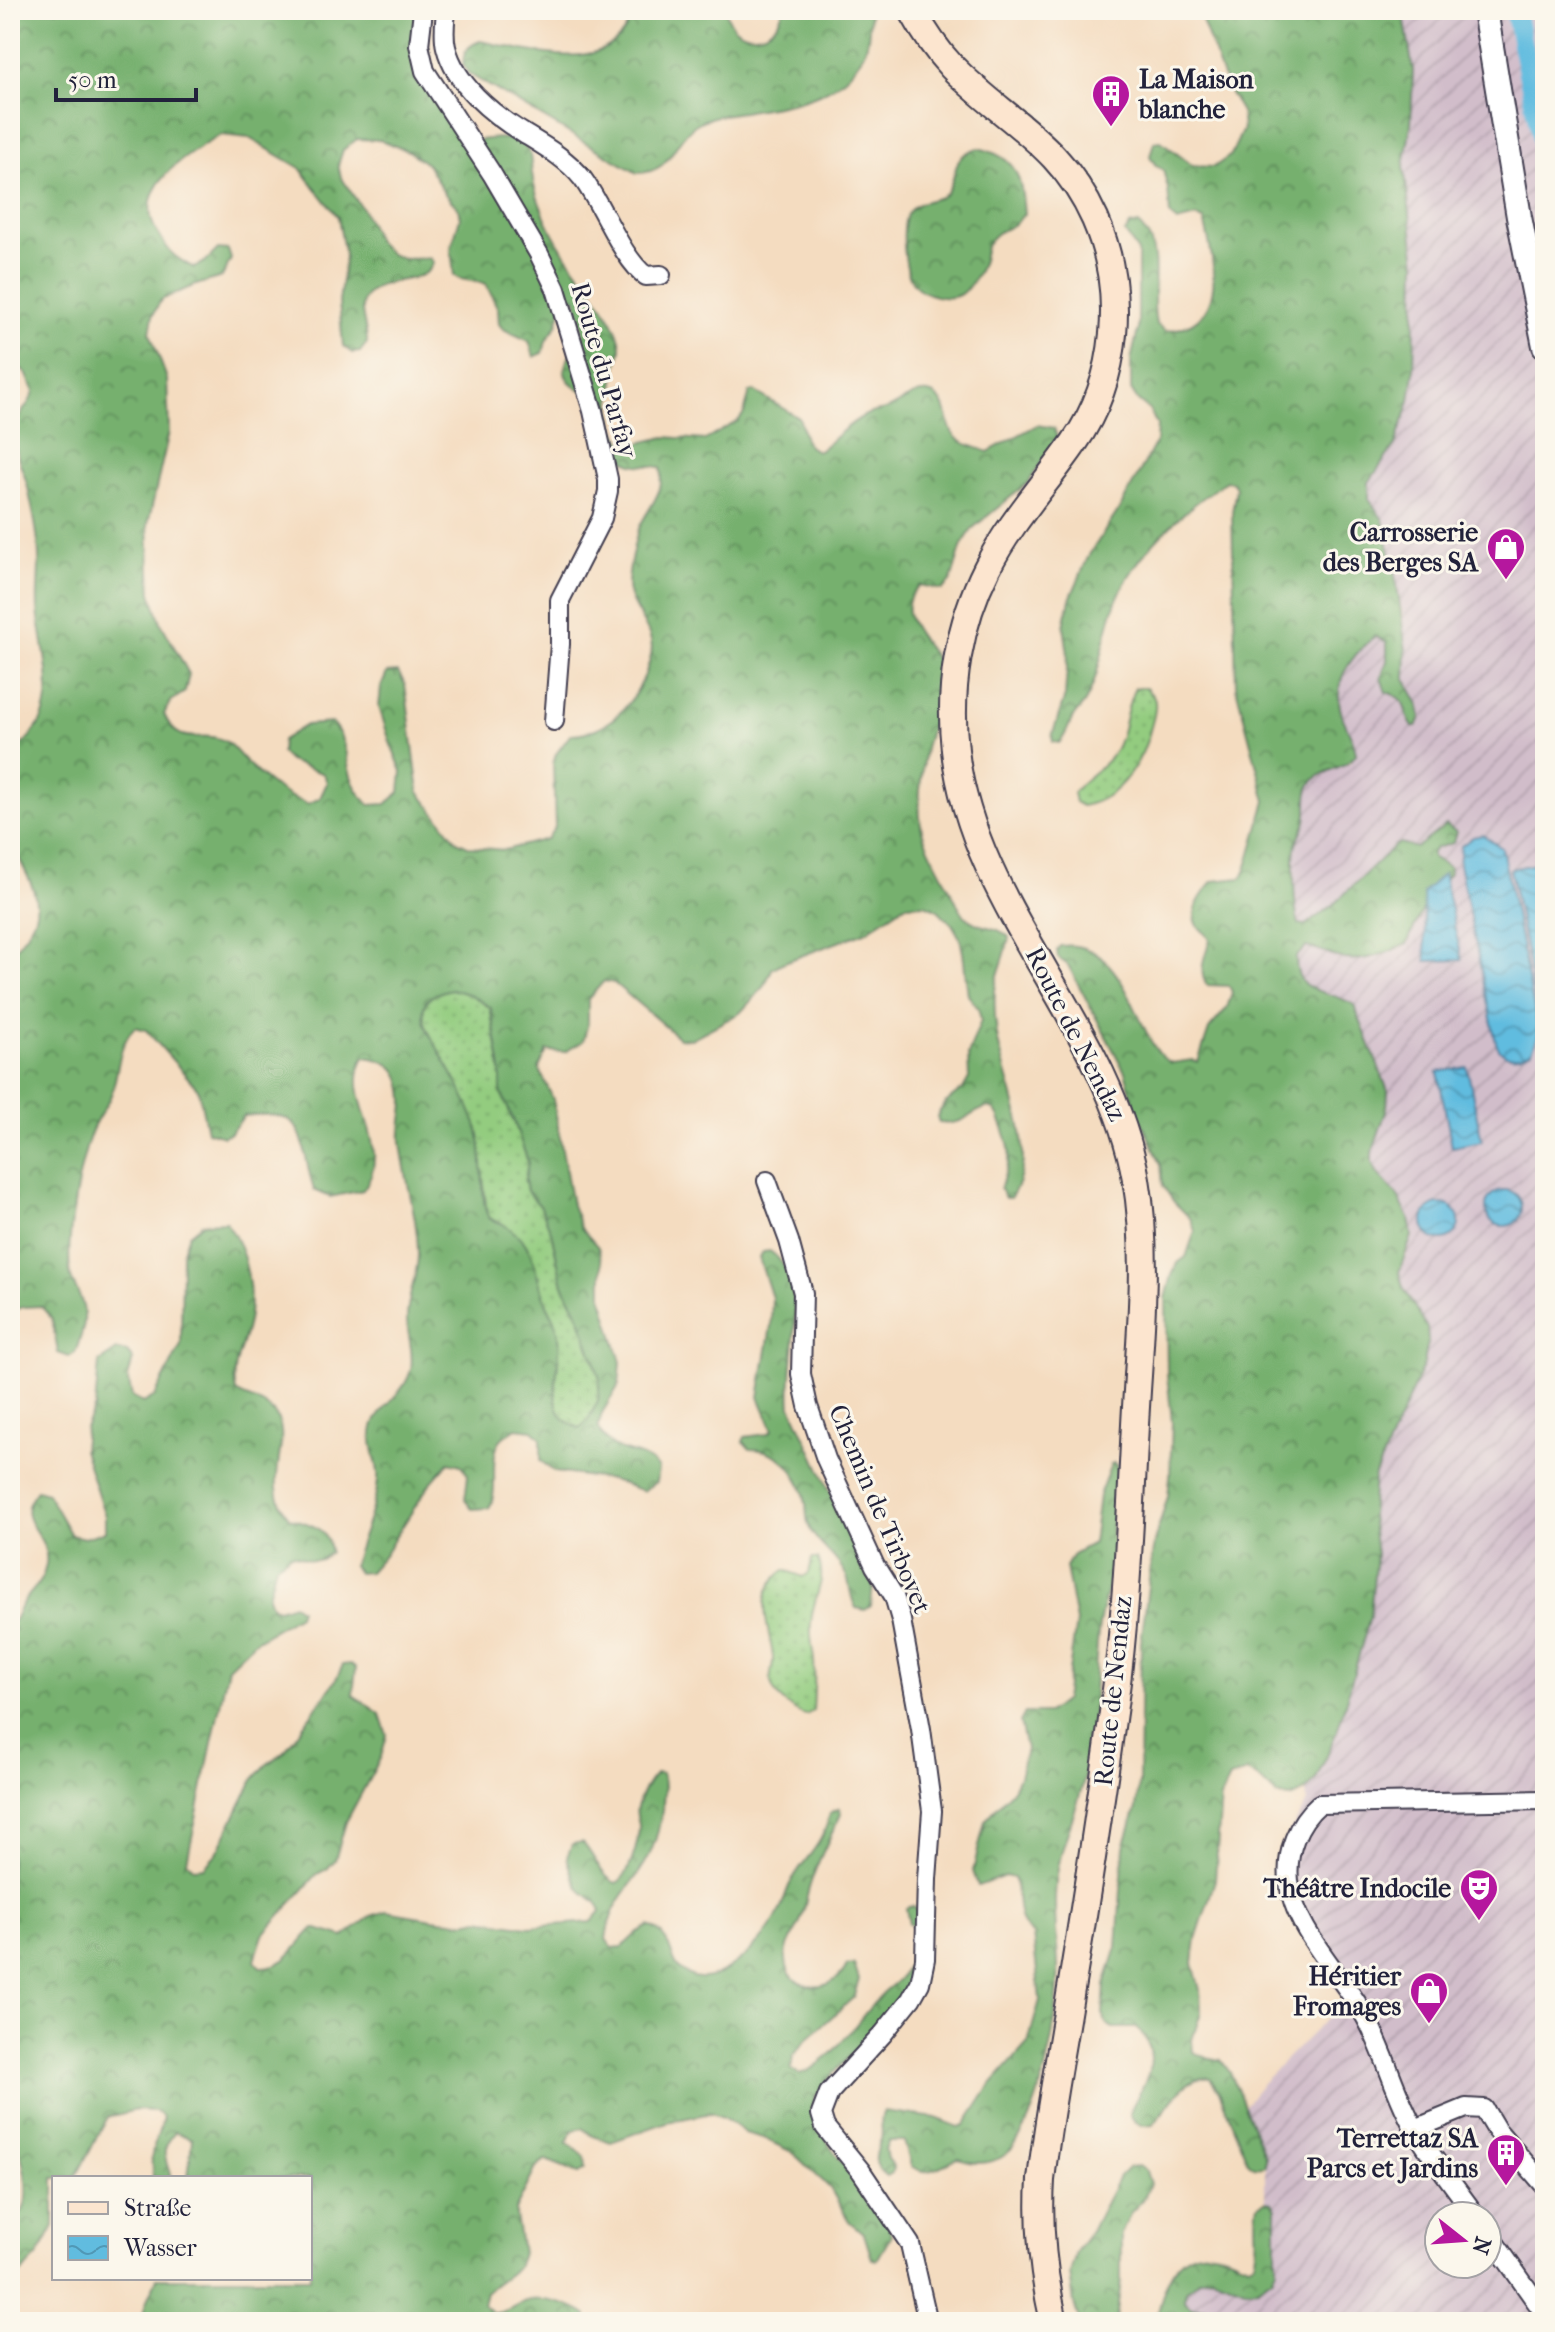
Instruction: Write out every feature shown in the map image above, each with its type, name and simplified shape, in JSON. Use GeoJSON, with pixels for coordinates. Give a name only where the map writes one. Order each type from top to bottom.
{"type":"FeatureCollection","features":[{"type":"Feature","properties":{"kind":"main road","name":"Route de Nendaz"},"geometry":{"type":"LineString","coordinates":[[912,10],[934,46],[953,68],[1048,149],[1068,173],[1086,201],[1102,238],[1113,299],[1114,329],[1105,376],[1089,419],[1075,442],[1018,515],[987,568],[970,608],[958,655],[953,713],[955,748],[971,821],[997,880],[1113,1099],[1133,1161],[1140,1206],[1142,1313],[1116,1696],[1041,2180],[1042,2261],[1054,2322]]}},
{"type":"Feature","properties":{"kind":"street","name":"Route du Parfay"},"geometry":{"type":"LineString","coordinates":[[423,10],[419,45],[425,71],[539,254],[560,298],[593,411],[608,479],[602,518],[560,600],[554,721]]}},
{"type":"Feature","properties":{"kind":"street"},"geometry":{"type":"LineString","coordinates":[[1485,10],[1516,202],[1545,346]]}},
{"type":"Feature","properties":{"kind":"street"},"geometry":{"type":"LineString","coordinates":[[445,18],[445,46],[453,66],[471,89],[498,117],[557,155],[579,175],[597,198],[636,267],[646,276],[661,275]]}},
{"type":"Feature","properties":{"kind":"street","name":"Chemin de Tirbovet"},"geometry":{"type":"LineString","coordinates":[[767,1181],[789,1241],[803,1293],[801,1374],[808,1406],[826,1459],[875,1566],[894,1596],[901,1620],[932,1811],[925,1959],[920,1983],[883,2034],[829,2093],[821,2114],[825,2127],[861,2171],[910,2244],[928,2322]]}},
{"type":"Feature","properties":{"kind":"street"},"geometry":{"type":"LineString","coordinates":[[1465,2200],[1415,2129],[1366,2018],[1297,1911],[1289,1880],[1289,1855],[1306,1815],[1319,1804],[1545,1800]]}},
{"type":"Feature","properties":{"kind":"street"},"geometry":{"type":"LineString","coordinates":[[1415,2129],[1466,2108],[1484,2109],[1496,2129],[1545,2186]]}},
{"type":"Feature","properties":{"kind":"street"},"geometry":{"type":"LineString","coordinates":[[1503,2255],[1545,2314]]}},
{"type":"Feature","properties":{"kind":"shaded area"},"geometry":{"type":"Polygon","coordinates":[[[1403,10],[1533,10],[1545,22],[1545,2322],[1221,2322],[1220,2318],[1191,2307],[1185,2301],[1186,2291],[1200,2279],[1212,2276],[1230,2284],[1258,2288],[1272,2203],[1265,2201],[1265,2157],[1243,2108],[1262,2083],[1344,2002],[1290,1906],[1289,1834],[1307,1802],[1306,1791],[1316,1779],[1365,1635],[1376,1554],[1371,1516],[1374,1477],[1410,1397],[1427,1328],[1403,1287],[1399,1272],[1407,1255],[1397,1195],[1378,1174],[1372,1162],[1372,1153],[1387,1108],[1388,1091],[1354,1005],[1303,984],[1296,974],[1296,957],[1306,947],[1317,948],[1339,958],[1418,919],[1444,864],[1432,857],[1432,852],[1453,843],[1440,828],[1424,844],[1415,848],[1401,843],[1333,905],[1306,925],[1299,925],[1295,913],[1295,845],[1307,818],[1306,801],[1311,783],[1351,762],[1355,745],[1342,716],[1338,689],[1343,671],[1358,650],[1376,636],[1387,641],[1387,661],[1382,678],[1405,702],[1408,721],[1418,703],[1405,678],[1402,610],[1383,520],[1369,499],[1369,482],[1395,445],[1410,401],[1404,166],[1411,125],[1413,70],[1403,10]]]}},
{"type":"Feature","properties":{"kind":"green space"},"geometry":{"type":"Polygon","coordinates":[[[10,10],[428,10],[429,55],[442,103],[457,137],[463,142],[510,139],[526,148],[530,154],[533,181],[551,230],[618,334],[621,347],[611,408],[615,428],[627,446],[665,437],[705,440],[738,421],[744,413],[750,392],[754,391],[799,418],[806,442],[819,451],[861,417],[920,393],[937,397],[944,407],[951,430],[959,440],[988,452],[1037,425],[1054,428],[1057,437],[1029,482],[973,528],[962,545],[951,581],[942,590],[920,585],[910,597],[908,609],[916,632],[933,654],[942,676],[922,773],[919,805],[923,834],[965,916],[1009,937],[996,984],[995,1002],[997,1035],[1022,1140],[1023,1161],[1019,1181],[1010,1198],[1005,1198],[1000,1189],[1009,1153],[1007,1138],[995,1111],[990,1107],[948,1123],[939,1123],[937,1116],[945,1103],[963,1089],[969,1078],[968,1055],[981,1020],[978,1008],[968,995],[960,938],[938,910],[925,904],[905,905],[865,932],[782,963],[772,969],[764,987],[740,1013],[691,1039],[679,1038],[614,983],[604,981],[588,999],[588,1023],[583,1041],[565,1052],[547,1051],[539,1068],[553,1099],[572,1205],[581,1228],[598,1247],[602,1263],[602,1298],[621,1362],[619,1385],[602,1413],[598,1427],[612,1445],[650,1461],[658,1469],[656,1482],[643,1491],[612,1480],[555,1472],[541,1461],[541,1438],[533,1430],[516,1428],[503,1437],[497,1449],[494,1492],[489,1508],[472,1509],[465,1500],[468,1475],[461,1465],[449,1462],[429,1485],[384,1555],[369,1572],[358,1573],[353,1565],[378,1482],[372,1430],[378,1417],[404,1384],[412,1363],[407,1312],[417,1263],[417,1241],[401,1142],[404,1103],[399,1076],[384,1062],[364,1057],[358,1073],[358,1089],[372,1139],[372,1173],[363,1190],[330,1197],[314,1190],[299,1132],[282,1117],[244,1116],[230,1133],[223,1136],[207,1131],[198,1089],[146,1030],[135,1027],[125,1042],[111,1095],[86,1147],[74,1202],[69,1257],[71,1278],[84,1310],[84,1324],[75,1353],[69,1357],[58,1353],[52,1319],[41,1306],[23,1307],[10,1312],[10,955],[32,924],[36,903],[13,841],[10,754],[35,731],[44,713],[48,688],[38,610],[37,534],[14,439],[16,423],[34,392],[27,375],[10,355],[10,10]],[[221,135],[166,174],[156,187],[151,202],[151,217],[158,234],[176,257],[194,268],[218,249],[228,250],[231,259],[222,277],[161,300],[153,315],[150,333],[167,379],[169,432],[148,524],[151,593],[162,625],[189,674],[185,692],[171,701],[164,714],[177,733],[219,738],[228,743],[267,781],[308,804],[320,798],[327,783],[324,774],[289,761],[281,753],[282,740],[306,725],[332,723],[343,743],[350,773],[360,794],[370,805],[386,804],[400,792],[402,771],[379,707],[381,687],[387,673],[398,672],[405,684],[419,792],[457,841],[470,847],[505,850],[547,839],[555,827],[553,764],[556,754],[571,734],[596,729],[625,708],[639,688],[649,664],[651,641],[631,599],[628,579],[639,529],[659,490],[661,468],[633,464],[622,458],[606,434],[595,397],[567,378],[566,363],[584,335],[576,298],[564,298],[557,325],[546,341],[543,353],[534,357],[529,341],[499,324],[498,309],[486,284],[454,276],[451,248],[460,218],[458,208],[444,193],[428,165],[408,151],[380,140],[357,139],[343,150],[338,165],[341,177],[363,210],[377,241],[390,254],[404,259],[430,258],[433,262],[422,275],[380,285],[371,291],[362,304],[367,343],[360,352],[352,353],[343,346],[339,302],[345,257],[338,217],[300,168],[249,138],[221,135]],[[451,989],[427,1001],[423,1012],[426,1027],[462,1093],[478,1131],[488,1216],[519,1236],[532,1257],[558,1331],[556,1399],[559,1411],[567,1421],[580,1428],[587,1422],[598,1401],[600,1379],[580,1318],[563,1285],[551,1232],[541,1207],[527,1191],[528,1162],[501,1092],[501,1070],[491,1008],[471,995],[451,989]]]}},
{"type":"Feature","properties":{"kind":"green space"},"geometry":{"type":"Polygon","coordinates":[[[638,10],[725,10],[735,28],[757,35],[776,24],[783,10],[870,10],[869,34],[857,64],[831,88],[798,101],[700,122],[687,132],[658,168],[637,173],[469,74],[463,65],[467,50],[480,41],[553,55],[591,53],[607,48],[620,37],[638,10]]]}},
{"type":"Feature","properties":{"kind":"green space"},"geometry":{"type":"Polygon","coordinates":[[[1198,10],[1403,10],[1413,70],[1411,125],[1404,166],[1416,263],[1414,372],[1410,401],[1395,445],[1369,482],[1369,499],[1383,520],[1397,585],[1406,651],[1405,678],[1418,703],[1421,717],[1417,727],[1413,727],[1403,702],[1386,692],[1381,678],[1387,661],[1387,642],[1375,636],[1350,662],[1344,672],[1339,694],[1343,718],[1356,754],[1346,763],[1315,779],[1309,789],[1306,821],[1296,844],[1294,860],[1299,924],[1306,925],[1333,905],[1395,845],[1400,843],[1416,848],[1446,825],[1456,832],[1453,843],[1432,852],[1432,857],[1450,868],[1449,874],[1429,898],[1407,944],[1363,959],[1345,959],[1306,947],[1296,957],[1297,970],[1307,986],[1354,1005],[1388,1091],[1387,1108],[1372,1153],[1372,1162],[1378,1174],[1397,1195],[1409,1218],[1412,1236],[1399,1272],[1403,1287],[1427,1328],[1428,1341],[1424,1364],[1374,1477],[1371,1516],[1376,1554],[1370,1616],[1339,1725],[1326,1758],[1306,1791],[1290,1798],[1277,1796],[1257,1777],[1246,1772],[1230,1778],[1221,1796],[1215,1880],[1196,1939],[1193,1963],[1200,1990],[1201,2012],[1192,2040],[1193,2052],[1221,2060],[1231,2074],[1265,2157],[1265,2165],[1257,2167],[1247,2160],[1219,2091],[1210,2078],[1200,2078],[1184,2087],[1153,2125],[1136,2122],[1130,2114],[1147,2077],[1150,2048],[1137,2028],[1113,2028],[1106,2024],[1103,2014],[1105,1985],[1117,1947],[1124,1847],[1136,1808],[1139,1783],[1141,1643],[1149,1578],[1170,1476],[1172,1421],[1167,1375],[1166,1298],[1172,1275],[1178,1263],[1186,1257],[1195,1231],[1190,1218],[1163,1186],[1161,1164],[1136,1110],[1125,1072],[1068,965],[1058,958],[1057,950],[1060,946],[1084,948],[1103,959],[1130,997],[1160,1054],[1172,1063],[1198,1062],[1209,1029],[1227,1008],[1232,992],[1229,986],[1207,985],[1204,980],[1203,962],[1210,939],[1197,924],[1195,912],[1202,895],[1213,881],[1241,878],[1266,801],[1236,687],[1232,512],[1236,488],[1233,482],[1226,481],[1193,505],[1162,534],[1135,566],[1116,602],[1099,666],[1085,702],[1062,740],[1053,742],[1052,736],[1065,696],[1068,654],[1064,626],[1070,599],[1089,555],[1120,508],[1156,442],[1157,425],[1150,411],[1131,390],[1131,360],[1138,330],[1138,252],[1125,233],[1130,226],[1139,224],[1150,240],[1154,260],[1156,324],[1166,331],[1186,326],[1200,317],[1209,305],[1213,290],[1212,255],[1204,220],[1196,217],[1177,222],[1170,216],[1163,170],[1156,166],[1150,156],[1154,142],[1161,141],[1193,166],[1214,167],[1231,155],[1243,129],[1241,112],[1228,90],[1198,10]]]}},
{"type":"Feature","properties":{"kind":"green space"},"geometry":{"type":"Polygon","coordinates":[[[978,148],[1002,157],[1015,170],[1024,214],[988,243],[977,275],[963,292],[954,297],[929,294],[914,284],[908,270],[904,238],[908,213],[913,207],[945,194],[959,160],[978,148]]]}},
{"type":"Feature","properties":{"kind":"green space"},"geometry":{"type":"Polygon","coordinates":[[[1135,688],[1146,688],[1155,701],[1154,717],[1143,750],[1119,786],[1096,802],[1082,806],[1075,802],[1073,793],[1113,754],[1135,688]]]}},
{"type":"Feature","properties":{"kind":"green space"},"geometry":{"type":"Polygon","coordinates":[[[451,989],[471,994],[490,1008],[501,1070],[501,1092],[528,1162],[527,1191],[541,1207],[551,1232],[563,1285],[580,1318],[600,1379],[598,1401],[587,1422],[580,1428],[559,1412],[556,1400],[558,1334],[531,1256],[518,1236],[487,1215],[478,1129],[426,1027],[423,1012],[427,1001],[451,989]]]}},
{"type":"Feature","properties":{"kind":"green space"},"geometry":{"type":"Polygon","coordinates":[[[226,1222],[240,1246],[248,1274],[249,1317],[235,1369],[236,1392],[273,1412],[281,1435],[277,1490],[281,1504],[290,1518],[322,1532],[330,1552],[316,1560],[292,1554],[276,1565],[268,1596],[272,1607],[278,1609],[293,1604],[300,1609],[298,1615],[254,1642],[228,1667],[187,1861],[193,1868],[204,1867],[217,1853],[253,1780],[266,1765],[284,1752],[334,1683],[343,1665],[351,1664],[356,1668],[353,1695],[380,1714],[387,1735],[381,1757],[346,1822],[335,1860],[317,1874],[263,1935],[255,1960],[260,1967],[278,1964],[285,1959],[314,1928],[344,1937],[371,1916],[386,1911],[439,1920],[465,1922],[479,1919],[528,1927],[592,1922],[601,1911],[575,1881],[567,1857],[572,1844],[582,1842],[610,1880],[616,1883],[621,1879],[626,1874],[639,1832],[638,1802],[656,1773],[662,1774],[664,1793],[655,1840],[642,1869],[612,1914],[606,1939],[612,1948],[622,1947],[649,1926],[665,1938],[674,1960],[684,1973],[705,1978],[717,1975],[740,1960],[769,1929],[794,1876],[822,1836],[830,1813],[840,1808],[841,1814],[814,1873],[786,1959],[788,1970],[802,1984],[822,1986],[841,1975],[847,1965],[854,1964],[859,1980],[853,1998],[806,2040],[793,2056],[791,2069],[799,2074],[811,2069],[834,2051],[884,1992],[900,1978],[910,1958],[914,1939],[914,1927],[909,1924],[906,1908],[913,1906],[922,1913],[919,1969],[897,2006],[832,2075],[815,2098],[813,2110],[829,2145],[888,2220],[891,2236],[877,2260],[872,2259],[864,2234],[849,2221],[830,2188],[792,2152],[745,2133],[723,2117],[711,2113],[667,2122],[611,2142],[593,2136],[582,2128],[573,2130],[567,2142],[585,2157],[586,2168],[579,2173],[546,2160],[536,2168],[515,2210],[522,2252],[517,2268],[486,2291],[483,2305],[498,2313],[523,2302],[547,2300],[580,2311],[587,2315],[586,2322],[147,2322],[143,2315],[156,2280],[312,2280],[312,2176],[188,2176],[192,2139],[175,2132],[165,2150],[170,2176],[153,2176],[152,2152],[163,2117],[156,2111],[136,2110],[108,2117],[75,2176],[52,2176],[52,2230],[38,2256],[10,2285],[10,2225],[23,2210],[26,2182],[19,2149],[10,2135],[10,1626],[46,1565],[43,1544],[27,1511],[37,1490],[47,1493],[71,1535],[85,1538],[105,1531],[105,1516],[83,1450],[85,1428],[95,1407],[99,1362],[117,1350],[127,1352],[133,1359],[128,1378],[132,1397],[143,1403],[155,1396],[181,1345],[182,1254],[189,1234],[203,1223],[226,1222]]]}},
{"type":"Feature","properties":{"kind":"green space"},"geometry":{"type":"Polygon","coordinates":[[[770,1251],[783,1265],[791,1282],[794,1302],[791,1406],[873,1585],[871,1606],[865,1610],[856,1608],[845,1573],[810,1529],[804,1493],[795,1473],[780,1458],[750,1449],[743,1441],[745,1437],[767,1434],[773,1430],[759,1397],[771,1326],[772,1298],[759,1258],[763,1252],[770,1251]]]}},
{"type":"Feature","properties":{"kind":"green space"},"geometry":{"type":"Polygon","coordinates":[[[1114,1463],[1118,1467],[1119,1480],[1112,1520],[1112,1566],[1099,1624],[1087,1766],[1058,1868],[1055,1908],[1057,2004],[1040,2088],[1026,2126],[1006,2155],[984,2163],[959,2159],[924,2171],[911,2166],[904,2141],[889,2141],[885,2149],[887,2159],[893,2166],[892,2173],[887,2176],[876,2163],[884,2111],[936,2118],[959,2127],[965,2125],[991,2085],[1028,2043],[1040,2000],[1033,1935],[1021,1920],[1013,1878],[1005,1876],[978,1886],[973,1871],[985,1821],[1013,1789],[1019,1777],[1026,1749],[1020,1722],[1025,1713],[1048,1713],[1065,1700],[1076,1622],[1066,1567],[1073,1554],[1093,1543],[1099,1495],[1114,1463]]]}},
{"type":"Feature","properties":{"kind":"green space"},"geometry":{"type":"Polygon","coordinates":[[[812,1559],[818,1559],[821,1574],[811,1626],[813,1711],[806,1715],[795,1711],[775,1693],[765,1610],[769,1589],[775,1579],[785,1570],[803,1577],[809,1573],[812,1559]]]}},
{"type":"Feature","properties":{"kind":"green space"},"geometry":{"type":"Polygon","coordinates":[[[1139,2166],[1146,2171],[1150,2184],[1144,2199],[1131,2212],[1121,2233],[1121,2280],[1116,2322],[1080,2322],[1070,2274],[1076,2252],[1091,2231],[1119,2177],[1129,2167],[1139,2166]]]}},
{"type":"Feature","properties":{"kind":"green space"},"geometry":{"type":"Polygon","coordinates":[[[1265,2201],[1272,2202],[1276,2208],[1276,2268],[1272,2278],[1258,2288],[1245,2289],[1212,2276],[1200,2279],[1186,2291],[1185,2301],[1191,2307],[1211,2308],[1221,2322],[1155,2322],[1168,2280],[1183,2259],[1208,2251],[1249,2264],[1254,2261],[1258,2205],[1265,2201]]]}},
{"type":"Feature","properties":{"kind":"water"},"geometry":{"type":"Polygon","coordinates":[[[1483,835],[1502,848],[1539,1034],[1532,1051],[1516,1056],[1503,1053],[1496,1043],[1459,864],[1461,846],[1473,837],[1483,835]]]}},
{"type":"Feature","properties":{"kind":"water"},"geometry":{"type":"Polygon","coordinates":[[[1545,862],[1545,1049],[1510,869],[1545,862]]]}},
{"type":"Feature","properties":{"kind":"water"},"geometry":{"type":"Polygon","coordinates":[[[1443,874],[1462,960],[1426,961],[1423,893],[1443,874]]]}},
{"type":"Feature","properties":{"kind":"water"},"geometry":{"type":"Polygon","coordinates":[[[1467,1067],[1482,1141],[1452,1147],[1438,1072],[1467,1067]]]}},
{"type":"Feature","properties":{"kind":"water"},"geometry":{"type":"Polygon","coordinates":[[[1504,1190],[1517,1195],[1522,1208],[1517,1221],[1504,1226],[1491,1221],[1486,1208],[1491,1195],[1504,1190]]]}},
{"type":"Feature","properties":{"kind":"water"},"geometry":{"type":"Polygon","coordinates":[[[1441,1204],[1454,1209],[1459,1222],[1454,1235],[1441,1240],[1428,1235],[1423,1222],[1428,1209],[1441,1204]]]}},
{"type":"Feature","properties":{"kind":"waterway"},"geometry":{"type":"LineString","coordinates":[[1515,10],[1545,154]]}},
{"type":"Feature","properties":{"kind":"place","name":"La Maison blanche"},"geometry":{"type":"Point","coordinates":[1111,128]}},
{"type":"Feature","properties":{"kind":"place","name":"Carrosserie des Berges SA"},"geometry":{"type":"Point","coordinates":[1506,581]}},
{"type":"Feature","properties":{"kind":"place","name":"Théâtre Indocile"},"geometry":{"type":"Point","coordinates":[1479,1922]}},
{"type":"Feature","properties":{"kind":"place","name":"Héritier Fromages"},"geometry":{"type":"Point","coordinates":[1429,2025]}},
{"type":"Feature","properties":{"kind":"place","name":"Terrettaz SA Parcs et Jardins"},"geometry":{"type":"Point","coordinates":[1506,2187]}}]}
